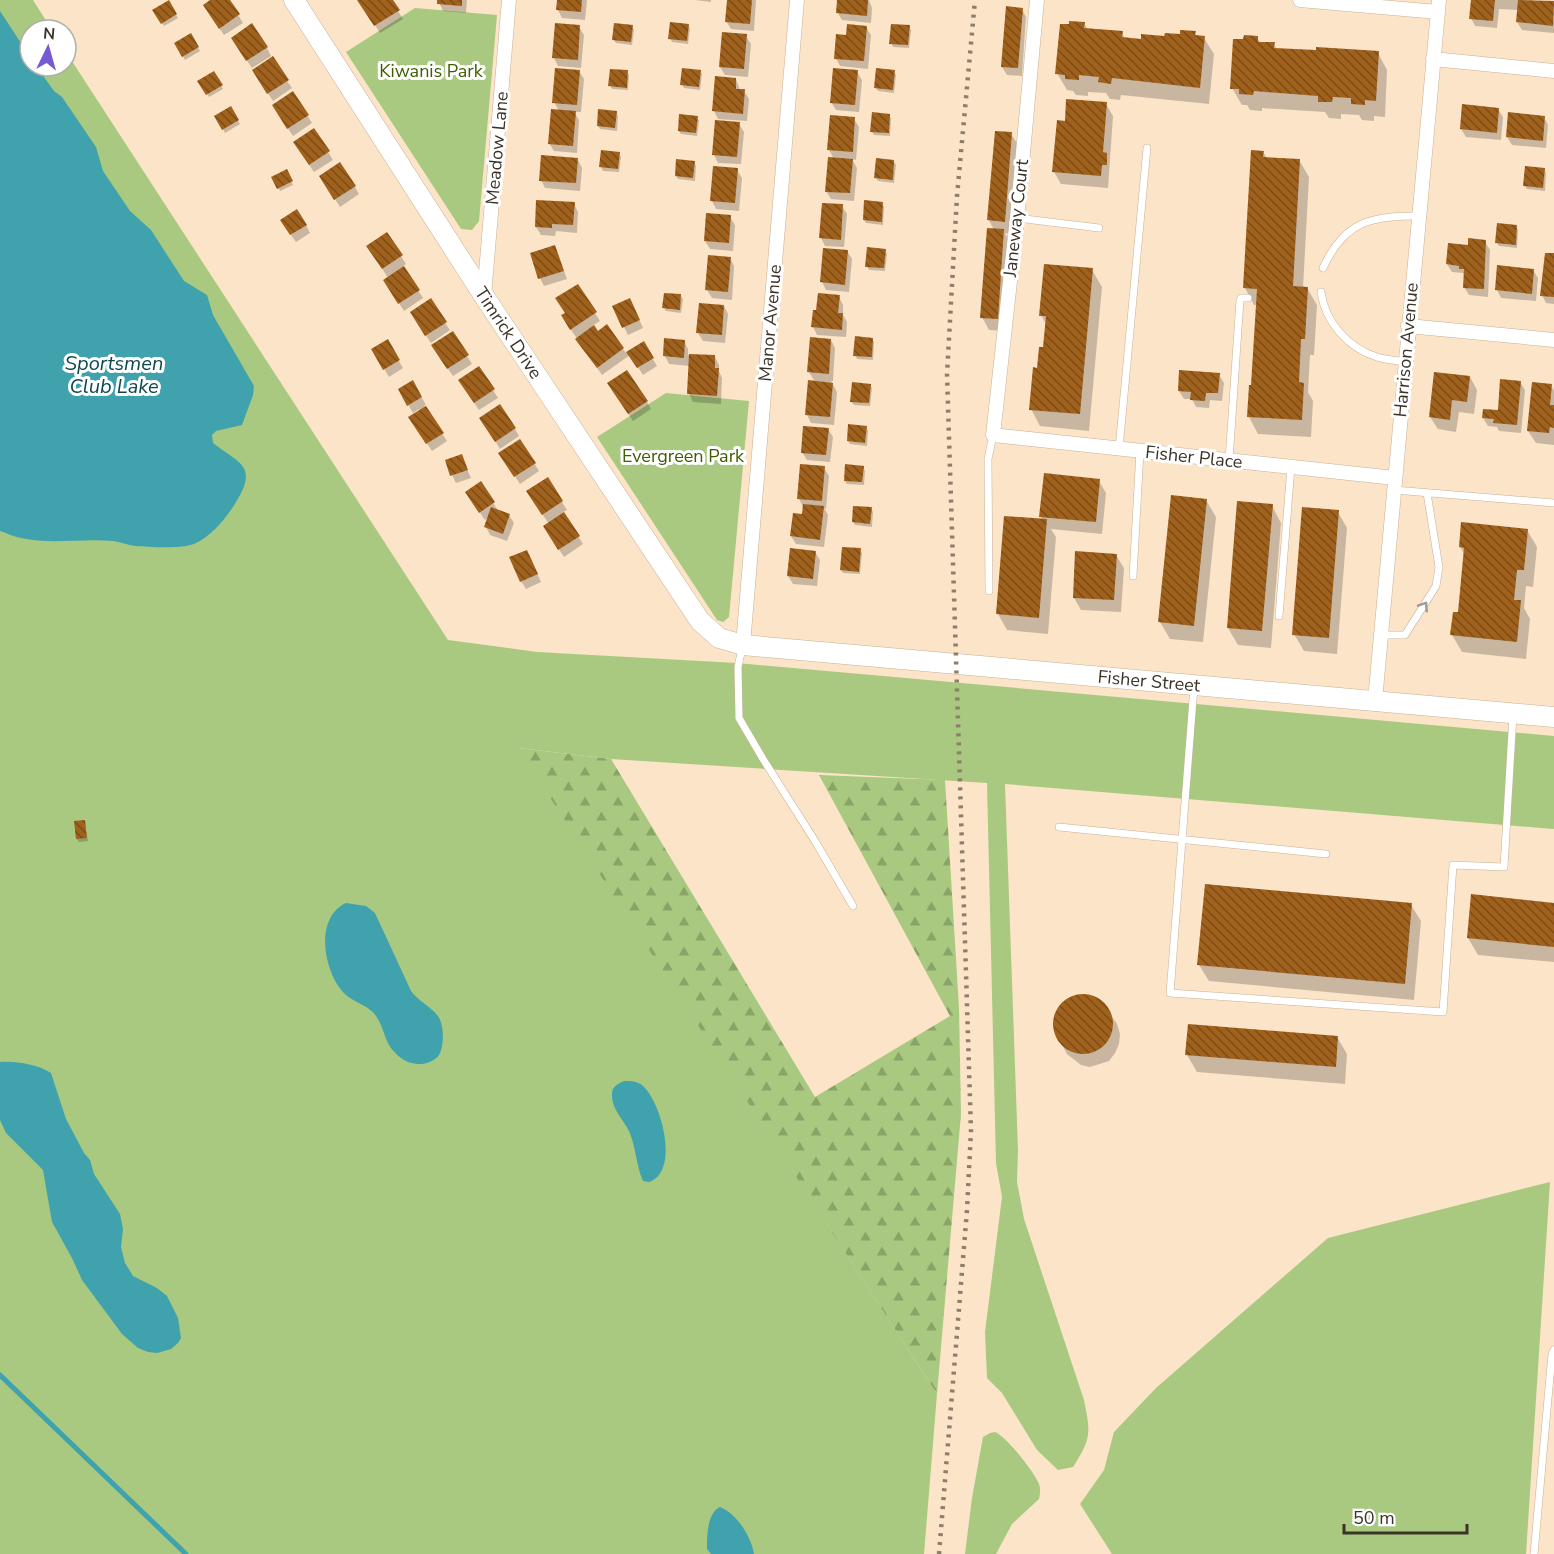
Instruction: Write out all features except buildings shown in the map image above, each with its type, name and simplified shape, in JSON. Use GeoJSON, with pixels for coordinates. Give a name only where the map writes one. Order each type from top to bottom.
{"type":"FeatureCollection","features":[{"type":"Feature","properties":{"kind":"street","name":"Timrick Drive"},"geometry":{"type":"LineString","coordinates":[[294,0],[484,296],[700,621],[718,638],[743,645]]}},
{"type":"Feature","properties":{"kind":"street","name":"Meadow Lane"},"geometry":{"type":"LineString","coordinates":[[484,296],[509,0]]}},
{"type":"Feature","properties":{"kind":"street","name":"Manor Avenue"},"geometry":{"type":"LineString","coordinates":[[743,645],[797,0]]}},
{"type":"Feature","properties":{"kind":"street","name":"Janeway Court"},"geometry":{"type":"LineString","coordinates":[[993,435],[1017,218],[1037,0]]}},
{"type":"Feature","properties":{"kind":"street"},"geometry":{"type":"LineString","coordinates":[[1300,0],[1438,6]]}},
{"type":"Feature","properties":{"kind":"street","name":"Harrison Avenue"},"geometry":{"type":"LineString","coordinates":[[1375,701],[1438,6]]}},
{"type":"Feature","properties":{"kind":"street"},"geometry":{"type":"LineString","coordinates":[[1433,59],[1554,71]]}},
{"type":"Feature","properties":{"kind":"street"},"geometry":{"type":"LineString","coordinates":[[1408,326],[1554,340]]}},
{"type":"Feature","properties":{"kind":"street","name":"Fisher Place"},"geometry":{"type":"LineString","coordinates":[[993,435],[1291,467],[1395,484]]}},
{"type":"Feature","properties":{"kind":"street","name":"Fisher Street"},"geometry":{"type":"LineString","coordinates":[[743,645],[1554,717]]}},
{"type":"Feature","properties":{"kind":"lane"},"geometry":{"type":"LineString","coordinates":[[1119,449],[1147,148]]}},
{"type":"Feature","properties":{"kind":"lane"},"geometry":{"type":"LineString","coordinates":[[1323,268],[1337,242],[1349,230],[1363,222],[1392,215],[1419,216]]}},
{"type":"Feature","properties":{"kind":"lane"},"geometry":{"type":"LineString","coordinates":[[1017,218],[1099,228]]}},
{"type":"Feature","properties":{"kind":"lane"},"geometry":{"type":"LineString","coordinates":[[1321,292],[1322,304],[1329,319],[1356,347],[1376,357],[1405,362]]}},
{"type":"Feature","properties":{"kind":"lane"},"geometry":{"type":"LineString","coordinates":[[1229,460],[1240,300],[1248,298]]}},
{"type":"Feature","properties":{"kind":"lane"},"geometry":{"type":"LineString","coordinates":[[989,591],[988,459],[993,435]]}},
{"type":"Feature","properties":{"kind":"lane"},"geometry":{"type":"LineString","coordinates":[[1133,576],[1140,451]]}},
{"type":"Feature","properties":{"kind":"lane"},"geometry":{"type":"LineString","coordinates":[[1279,616],[1291,467]]}},
{"type":"Feature","properties":{"kind":"lane"},"geometry":{"type":"LineString","coordinates":[[1395,484],[1427,493],[1554,503]]}},
{"type":"Feature","properties":{"kind":"lane"},"geometry":{"type":"LineString","coordinates":[[1381,635],[1405,635],[1436,586],[1439,567],[1427,493]]}},
{"type":"Feature","properties":{"kind":"lane"},"geometry":{"type":"LineString","coordinates":[[743,645],[738,667],[739,718],[853,906]]}},
{"type":"Feature","properties":{"kind":"lane"},"geometry":{"type":"LineString","coordinates":[[1195,685],[1170,993],[1443,1011],[1453,864],[1504,867],[1513,713]]}},
{"type":"Feature","properties":{"kind":"lane"},"geometry":{"type":"LineString","coordinates":[[1059,827],[1326,854]]}},
{"type":"Feature","properties":{"kind":"lane"},"geometry":{"type":"LineString","coordinates":[[1534,1554],[1554,1350]]}},
{"type":"Feature","properties":{"kind":"lane"},"geometry":{"type":"LineString","coordinates":[[1544,1439],[1554,1440]]}},
{"type":"Feature","properties":{"kind":"green space"},"geometry":{"type":"Polygon","coordinates":[[[0,0],[33,0],[44,18],[18,18],[18,78],[78,78],[78,70],[448,640],[537,652],[737,663],[1554,736],[1554,829],[1005,784],[1018,1151],[1017,1182],[1024,1219],[1084,1400],[1088,1429],[1083,1450],[1073,1467],[1058,1470],[1037,1450],[1002,1393],[987,1378],[985,1332],[1002,1197],[996,1163],[987,783],[611,759],[519,748],[937,1394],[924,1554],[0,1554],[0,0]]]}},
{"type":"Feature","properties":{"kind":"green space","name":"Kiwanis Park"},"geometry":{"type":"Polygon","coordinates":[[[415,8],[497,15],[479,221],[472,230],[461,229],[346,52],[415,8]]]}},
{"type":"Feature","properties":{"kind":"green space","name":"Evergreen Park"},"geometry":{"type":"Polygon","coordinates":[[[666,393],[749,401],[729,617],[723,622],[717,620],[597,437],[666,393]]]}},
{"type":"Feature","properties":{"kind":"green space"},"geometry":{"type":"Polygon","coordinates":[[[518,748],[611,759],[815,1097],[950,1016],[819,775],[945,780],[959,1008],[961,1114],[937,1394],[518,748]]]}},
{"type":"Feature","properties":{"kind":"green space"},"geometry":{"type":"Polygon","coordinates":[[[1550,1182],[1526,1554],[1112,1554],[1080,1504],[1104,1470],[1114,1432],[1156,1388],[1328,1238],[1550,1182]]]}},
{"type":"Feature","properties":{"kind":"green space"},"geometry":{"type":"Polygon","coordinates":[[[995,1432],[1013,1447],[1032,1472],[1040,1486],[1039,1499],[1012,1524],[996,1554],[965,1554],[983,1437],[995,1432]]]}},
{"type":"Feature","properties":{"kind":"water","name":"Sportsmen Club Lake"},"geometry":{"type":"Polygon","coordinates":[[[0,11],[18,39],[18,78],[45,78],[54,91],[62,97],[96,147],[103,171],[130,211],[151,230],[184,281],[207,295],[213,315],[254,386],[242,425],[216,431],[212,435],[213,443],[242,466],[246,480],[243,490],[218,526],[200,541],[181,547],[135,546],[101,540],[33,540],[0,531],[0,11]]]}},
{"type":"Feature","properties":{"kind":"water"},"geometry":{"type":"Polygon","coordinates":[[[346,903],[366,906],[375,913],[411,991],[438,1016],[442,1028],[442,1047],[439,1055],[431,1062],[410,1063],[401,1058],[391,1048],[373,1013],[346,995],[338,986],[328,961],[325,947],[326,933],[329,921],[336,910],[346,903]]]}},
{"type":"Feature","properties":{"kind":"water"},"geometry":{"type":"Polygon","coordinates":[[[0,1062],[26,1064],[51,1073],[66,1119],[90,1160],[94,1174],[120,1214],[123,1229],[121,1247],[125,1263],[133,1276],[157,1288],[167,1296],[178,1318],[181,1338],[171,1349],[157,1353],[138,1348],[122,1334],[82,1280],[52,1222],[43,1170],[6,1133],[0,1120],[0,1062]]]}},
{"type":"Feature","properties":{"kind":"water"},"geometry":{"type":"Polygon","coordinates":[[[624,1081],[642,1085],[649,1094],[656,1106],[665,1136],[664,1165],[658,1176],[649,1182],[643,1181],[629,1131],[613,1104],[613,1089],[624,1081]]]}},
{"type":"Feature","properties":{"kind":"water"},"geometry":{"type":"Polygon","coordinates":[[[720,1507],[742,1526],[750,1540],[754,1554],[711,1554],[707,1549],[710,1519],[720,1507]]]}},
{"type":"Feature","properties":{"kind":"waterway"},"geometry":{"type":"LineString","coordinates":[[0,1375],[186,1554]]}},
{"type":"Feature","properties":{"kind":"railway"},"geometry":{"type":"LineString","coordinates":[[939,1554],[967,1210],[971,1131],[947,374],[957,196],[975,0]]}}]}
